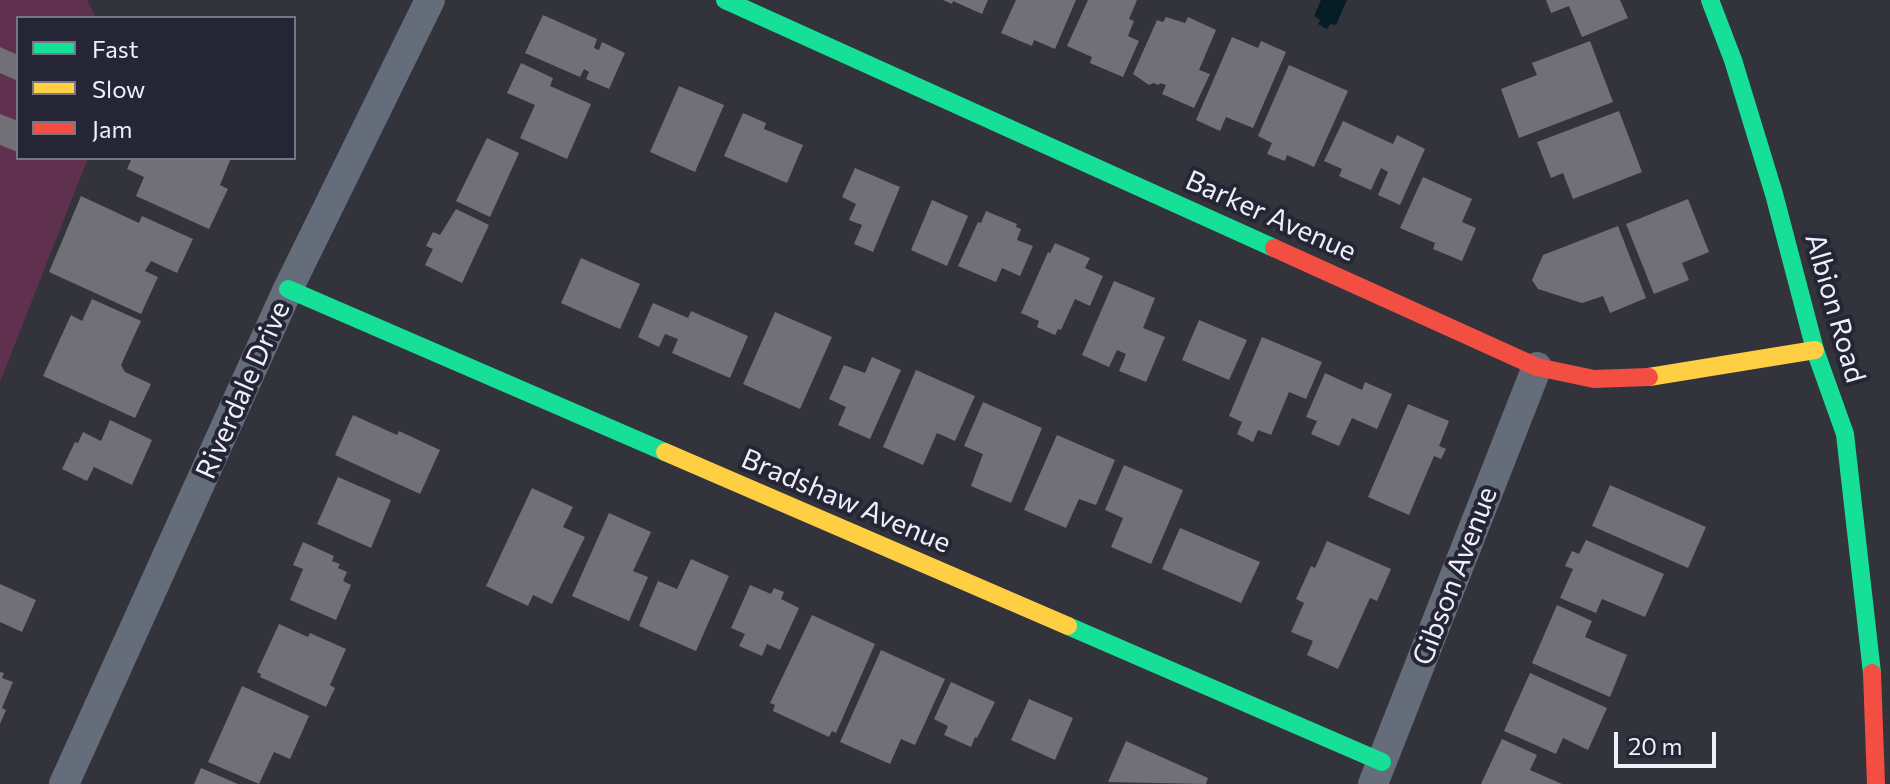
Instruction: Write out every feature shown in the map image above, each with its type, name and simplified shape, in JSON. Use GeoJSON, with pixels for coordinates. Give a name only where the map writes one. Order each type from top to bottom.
{"type":"FeatureCollection","features":[{"type":"Feature","properties":{"kind":"street","name":"Riverdale Drive"},"geometry":{"type":"LineString","coordinates":[[64,784],[288,289],[430,0]]}},
{"type":"Feature","properties":{"kind":"street","name":"Barker Avenue"},"geometry":{"type":"LineString","coordinates":[[725,0],[1537,367],[1594,379],[1644,378],[1815,350]]}},
{"type":"Feature","properties":{"kind":"street","name":"Albion Road"},"geometry":{"type":"LineString","coordinates":[[1710,0],[1742,89],[1774,194],[1815,350],[1845,434],[1883,700],[1876,784]]}},
{"type":"Feature","properties":{"kind":"street","name":"Bradshaw Avenue"},"geometry":{"type":"LineString","coordinates":[[288,289],[1377,773]]}},
{"type":"Feature","properties":{"kind":"street","name":"Gibson Avenue"},"geometry":{"type":"LineString","coordinates":[[1377,773],[1537,367]]}},
{"type":"Feature","properties":{"kind":"shaded area"},"geometry":{"type":"Polygon","coordinates":[[[0,0],[87,0],[95,16],[16,16],[16,160],[87,160],[0,382],[0,0]]]}},
{"type":"Feature","properties":{"kind":"water"},"geometry":{"type":"Polygon","coordinates":[[[1321,0],[1347,0],[1336,25],[1330,24],[1327,29],[1318,24],[1320,20],[1314,16],[1321,0]]]}},
{"type":"Feature","properties":{"kind":"building"},"geometry":{"type":"Polygon","coordinates":[[[943,0],[988,0],[982,14],[953,1],[952,4],[943,0]]]}},
{"type":"Feature","properties":{"kind":"building"},"geometry":{"type":"Polygon","coordinates":[[[1016,0],[1076,0],[1055,49],[1034,40],[1032,46],[1001,33],[1016,0]]]}},
{"type":"Feature","properties":{"kind":"building"},"geometry":{"type":"Polygon","coordinates":[[[1088,0],[1137,0],[1129,19],[1134,21],[1128,36],[1139,41],[1123,77],[1090,63],[1092,57],[1067,46],[1088,0]]]}},
{"type":"Feature","properties":{"kind":"building"},"geometry":{"type":"Polygon","coordinates":[[[1546,0],[1620,0],[1628,18],[1582,37],[1569,6],[1551,13],[1546,0]]]}},
{"type":"Feature","properties":{"kind":"building"},"geometry":{"type":"Polygon","coordinates":[[[543,15],[597,39],[594,48],[599,50],[602,42],[625,53],[609,89],[586,79],[589,72],[584,69],[580,77],[525,53],[543,15]]]}},
{"type":"Feature","properties":{"kind":"building"},"geometry":{"type":"Polygon","coordinates":[[[1166,17],[1185,23],[1188,17],[1216,30],[1199,70],[1210,74],[1194,108],[1162,94],[1166,85],[1149,85],[1133,74],[1157,20],[1163,22],[1166,17]]]}},
{"type":"Feature","properties":{"kind":"building"},"geometry":{"type":"Polygon","coordinates":[[[1232,37],[1258,48],[1261,41],[1286,52],[1253,128],[1226,117],[1220,131],[1196,120],[1232,37]]]}},
{"type":"Feature","properties":{"kind":"building"},"geometry":{"type":"Polygon","coordinates":[[[1590,41],[1613,102],[1519,138],[1501,89],[1537,75],[1532,63],[1590,41]]]}},
{"type":"Feature","properties":{"kind":"building"},"geometry":{"type":"Polygon","coordinates":[[[0,47],[16,54],[16,80],[0,73],[0,47]]]}},
{"type":"Feature","properties":{"kind":"building"},"geometry":{"type":"Polygon","coordinates":[[[521,63],[553,78],[550,86],[591,104],[567,159],[520,138],[535,105],[507,93],[521,63]]]}},
{"type":"Feature","properties":{"kind":"building"},"geometry":{"type":"Polygon","coordinates":[[[1289,65],[1348,91],[1314,167],[1287,155],[1285,161],[1267,154],[1272,143],[1258,136],[1289,65]]]}},
{"type":"Feature","properties":{"kind":"building"},"geometry":{"type":"Polygon","coordinates":[[[679,86],[724,105],[695,172],[650,152],[679,86]]]}},
{"type":"Feature","properties":{"kind":"building"},"geometry":{"type":"Polygon","coordinates":[[[1619,111],[1642,172],[1573,199],[1563,173],[1551,178],[1537,142],[1619,111]]]}},
{"type":"Feature","properties":{"kind":"building"},"geometry":{"type":"Polygon","coordinates":[[[743,113],[766,123],[764,129],[803,145],[787,183],[724,156],[743,113]]]}},
{"type":"Feature","properties":{"kind":"building"},"geometry":{"type":"Polygon","coordinates":[[[0,114],[16,120],[16,151],[0,145],[0,114]]]}},
{"type":"Feature","properties":{"kind":"building"},"geometry":{"type":"Polygon","coordinates":[[[1343,121],[1393,144],[1397,135],[1425,149],[1400,205],[1378,195],[1388,172],[1381,168],[1371,190],[1339,176],[1342,169],[1324,161],[1343,121]]]}},
{"type":"Feature","properties":{"kind":"building"},"geometry":{"type":"Polygon","coordinates":[[[487,138],[519,153],[490,217],[456,201],[487,138]]]}},
{"type":"Feature","properties":{"kind":"building"},"geometry":{"type":"Polygon","coordinates":[[[131,160],[230,160],[220,185],[228,189],[209,229],[136,196],[144,177],[127,169],[131,160]]]}},
{"type":"Feature","properties":{"kind":"building"},"geometry":{"type":"Polygon","coordinates":[[[855,168],[900,187],[873,252],[854,244],[862,225],[849,220],[856,204],[842,197],[855,168]]]}},
{"type":"Feature","properties":{"kind":"building"},"geometry":{"type":"Polygon","coordinates":[[[1423,177],[1472,199],[1462,222],[1476,228],[1462,261],[1433,249],[1435,243],[1400,228],[1423,177]]]}},
{"type":"Feature","properties":{"kind":"building"},"geometry":{"type":"Polygon","coordinates":[[[81,196],[139,223],[142,216],[193,239],[177,273],[151,261],[145,271],[158,277],[141,314],[49,272],[81,196]]]}},
{"type":"Feature","properties":{"kind":"building"},"geometry":{"type":"Polygon","coordinates":[[[1688,199],[1709,252],[1682,263],[1689,280],[1654,294],[1626,224],[1688,199]]]}},
{"type":"Feature","properties":{"kind":"building"},"geometry":{"type":"Polygon","coordinates":[[[932,200],[968,216],[947,266],[911,250],[932,200]]]}},
{"type":"Feature","properties":{"kind":"building"},"geometry":{"type":"Polygon","coordinates":[[[456,209],[489,225],[462,283],[425,265],[433,249],[426,246],[433,232],[440,235],[456,209]]]}},
{"type":"Feature","properties":{"kind":"building"},"geometry":{"type":"Polygon","coordinates":[[[986,211],[1017,224],[1016,227],[1021,229],[1017,240],[1033,246],[1020,276],[1002,268],[996,282],[958,266],[986,211]]]}},
{"type":"Feature","properties":{"kind":"building"},"geometry":{"type":"Polygon","coordinates":[[[1618,226],[1646,298],[1610,313],[1603,296],[1582,303],[1538,289],[1532,280],[1543,255],[1618,226]]]}},
{"type":"Feature","properties":{"kind":"building"},"geometry":{"type":"Polygon","coordinates":[[[1055,243],[1090,258],[1085,268],[1103,276],[1090,306],[1075,299],[1061,330],[1058,329],[1055,335],[1037,327],[1039,321],[1021,313],[1055,243]]]}},
{"type":"Feature","properties":{"kind":"building"},"geometry":{"type":"Polygon","coordinates":[[[581,258],[640,284],[620,329],[561,303],[581,258]]]}},
{"type":"Feature","properties":{"kind":"building"},"geometry":{"type":"Polygon","coordinates":[[[1114,281],[1155,298],[1143,328],[1165,337],[1146,382],[1119,371],[1126,354],[1117,350],[1109,367],[1082,355],[1114,281]]]}},
{"type":"Feature","properties":{"kind":"building"},"geometry":{"type":"Polygon","coordinates":[[[92,299],[141,321],[121,365],[125,372],[151,384],[135,418],[43,376],[71,315],[82,321],[92,299]]]}},
{"type":"Feature","properties":{"kind":"building"},"geometry":{"type":"Polygon","coordinates":[[[653,303],[688,318],[691,311],[748,336],[730,378],[672,353],[678,339],[665,334],[659,347],[638,337],[653,303]]]}},
{"type":"Feature","properties":{"kind":"building"},"geometry":{"type":"Polygon","coordinates":[[[775,312],[832,337],[800,409],[743,384],[775,312]]]}},
{"type":"Feature","properties":{"kind":"building"},"geometry":{"type":"Polygon","coordinates":[[[1199,320],[1247,340],[1229,380],[1182,360],[1199,320]]]}},
{"type":"Feature","properties":{"kind":"building"},"geometry":{"type":"Polygon","coordinates":[[[1262,337],[1322,362],[1306,399],[1289,392],[1271,435],[1258,430],[1253,442],[1237,434],[1242,422],[1229,416],[1262,337]]]}},
{"type":"Feature","properties":{"kind":"building"},"geometry":{"type":"Polygon","coordinates":[[[872,357],[901,370],[870,439],[838,425],[846,407],[829,399],[844,365],[865,373],[872,357]]]}},
{"type":"Feature","properties":{"kind":"building"},"geometry":{"type":"Polygon","coordinates":[[[916,370],[975,396],[955,441],[937,433],[923,465],[883,447],[916,370]]]}},
{"type":"Feature","properties":{"kind":"building"},"geometry":{"type":"Polygon","coordinates":[[[1325,373],[1362,390],[1365,382],[1392,394],[1377,429],[1352,418],[1339,446],[1311,434],[1317,421],[1306,417],[1325,373]]]}},
{"type":"Feature","properties":{"kind":"building"},"geometry":{"type":"Polygon","coordinates":[[[983,402],[1042,428],[1011,503],[971,486],[983,454],[964,446],[983,402]]]}},
{"type":"Feature","properties":{"kind":"building"},"geometry":{"type":"Polygon","coordinates":[[[1408,404],[1449,421],[1439,446],[1446,449],[1441,459],[1434,456],[1409,515],[1368,497],[1408,404]]]}},
{"type":"Feature","properties":{"kind":"building"},"geometry":{"type":"Polygon","coordinates":[[[353,415],[440,450],[420,494],[335,455],[353,415]]]}},
{"type":"Feature","properties":{"kind":"building"},"geometry":{"type":"Polygon","coordinates":[[[110,420],[152,440],[132,485],[94,467],[87,481],[62,469],[83,432],[101,441],[110,420]]]}},
{"type":"Feature","properties":{"kind":"building"},"geometry":{"type":"Polygon","coordinates":[[[1057,435],[1115,460],[1096,505],[1079,499],[1066,528],[1024,510],[1057,435]]]}},
{"type":"Feature","properties":{"kind":"building"},"geometry":{"type":"Polygon","coordinates":[[[1124,465],[1183,490],[1151,564],[1111,547],[1123,518],[1105,510],[1124,465]]]}},
{"type":"Feature","properties":{"kind":"building"},"geometry":{"type":"Polygon","coordinates":[[[338,477],[391,500],[371,548],[317,524],[338,477]]]}},
{"type":"Feature","properties":{"kind":"building"},"geometry":{"type":"Polygon","coordinates":[[[1610,485],[1706,527],[1688,568],[1592,526],[1610,485]]]}},
{"type":"Feature","properties":{"kind":"building"},"geometry":{"type":"Polygon","coordinates":[[[532,488],[573,507],[563,527],[585,537],[552,604],[533,595],[528,606],[486,586],[532,488]]]}},
{"type":"Feature","properties":{"kind":"building"},"geometry":{"type":"Polygon","coordinates":[[[609,513],[651,532],[633,571],[648,577],[629,621],[572,596],[609,513]]]}},
{"type":"Feature","properties":{"kind":"building"},"geometry":{"type":"Polygon","coordinates":[[[1180,528],[1260,562],[1241,603],[1162,569],[1180,528]]]}},
{"type":"Feature","properties":{"kind":"building"},"geometry":{"type":"Polygon","coordinates":[[[1586,540],[1664,574],[1645,617],[1602,599],[1596,613],[1560,598],[1573,569],[1565,566],[1572,551],[1579,554],[1586,540]]]}},
{"type":"Feature","properties":{"kind":"building"},"geometry":{"type":"Polygon","coordinates":[[[1327,541],[1391,569],[1377,601],[1370,598],[1338,669],[1307,655],[1313,641],[1291,632],[1304,603],[1296,599],[1327,541]]]}},
{"type":"Feature","properties":{"kind":"building"},"geometry":{"type":"Polygon","coordinates":[[[303,542],[334,556],[332,561],[347,572],[343,581],[351,585],[336,620],[290,600],[303,569],[293,565],[303,542]]]}},
{"type":"Feature","properties":{"kind":"building"},"geometry":{"type":"Polygon","coordinates":[[[691,559],[729,576],[696,651],[639,626],[658,581],[677,589],[691,559]]]}},
{"type":"Feature","properties":{"kind":"building"},"geometry":{"type":"Polygon","coordinates":[[[0,584],[36,600],[22,632],[0,622],[0,584]]]}},
{"type":"Feature","properties":{"kind":"building"},"geometry":{"type":"Polygon","coordinates":[[[750,585],[771,594],[774,588],[784,592],[781,599],[799,608],[780,650],[767,644],[762,656],[739,646],[745,634],[731,628],[750,585]]]}},
{"type":"Feature","properties":{"kind":"building"},"geometry":{"type":"Polygon","coordinates":[[[1557,605],[1592,621],[1585,637],[1627,655],[1610,697],[1532,663],[1557,605]]]}},
{"type":"Feature","properties":{"kind":"building"},"geometry":{"type":"Polygon","coordinates":[[[812,615],[875,644],[836,733],[832,731],[829,737],[773,711],[775,705],[770,703],[812,615]]]}},
{"type":"Feature","properties":{"kind":"building"},"geometry":{"type":"Polygon","coordinates":[[[279,624],[308,637],[310,633],[346,649],[330,685],[335,688],[326,707],[260,677],[261,674],[257,672],[279,624]]]}},
{"type":"Feature","properties":{"kind":"building"},"geometry":{"type":"Polygon","coordinates":[[[881,650],[945,679],[915,745],[901,739],[890,764],[840,742],[881,650]]]}},
{"type":"Feature","properties":{"kind":"building"},"geometry":{"type":"Polygon","coordinates":[[[0,672],[4,673],[2,678],[13,682],[2,708],[6,710],[0,724],[0,672]]]}},
{"type":"Feature","properties":{"kind":"building"},"geometry":{"type":"Polygon","coordinates":[[[1530,673],[1607,708],[1588,750],[1563,738],[1556,754],[1504,731],[1530,673]]]}},
{"type":"Feature","properties":{"kind":"building"},"geometry":{"type":"Polygon","coordinates":[[[951,682],[995,702],[971,747],[944,735],[948,726],[934,719],[951,682]]]}},
{"type":"Feature","properties":{"kind":"building"},"geometry":{"type":"Polygon","coordinates":[[[242,686],[309,716],[290,759],[274,752],[259,784],[208,762],[242,686]]]}},
{"type":"Feature","properties":{"kind":"building"},"geometry":{"type":"Polygon","coordinates":[[[1029,699],[1073,718],[1055,760],[1011,740],[1029,699]]]}},
{"type":"Feature","properties":{"kind":"building"},"geometry":{"type":"Polygon","coordinates":[[[1502,739],[1537,755],[1530,770],[1562,784],[1481,784],[1502,739]]]}},
{"type":"Feature","properties":{"kind":"building"},"geometry":{"type":"Polygon","coordinates":[[[1126,741],[1208,778],[1206,784],[1108,782],[1126,741]]]}},
{"type":"Feature","properties":{"kind":"building"},"geometry":{"type":"Polygon","coordinates":[[[201,768],[238,784],[194,784],[201,768]]]}},
{"type":"Feature","properties":{"kind":"traffic: fast"},"geometry":{"type":"LineString","coordinates":[[725,0],[1274,248]]}},
{"type":"Feature","properties":{"kind":"traffic: fast"},"geometry":{"type":"LineString","coordinates":[[1710,0],[1733,60],[1774,194],[1815,350],[1845,434],[1872,673]]}},
{"type":"Feature","properties":{"kind":"traffic: fast"},"geometry":{"type":"LineString","coordinates":[[288,289],[665,452]]}},
{"type":"Feature","properties":{"kind":"traffic: fast"},"geometry":{"type":"LineString","coordinates":[[1068,626],[1382,762]]}},
{"type":"Feature","properties":{"kind":"traffic: slow"},"geometry":{"type":"LineString","coordinates":[[1649,377],[1815,350]]}},
{"type":"Feature","properties":{"kind":"traffic: slow"},"geometry":{"type":"LineString","coordinates":[[665,452],[1068,626]]}},
{"type":"Feature","properties":{"kind":"traffic: jam"},"geometry":{"type":"LineString","coordinates":[[1274,248],[1537,367],[1594,379],[1649,377]]}},
{"type":"Feature","properties":{"kind":"traffic: jam"},"geometry":{"type":"LineString","coordinates":[[1872,673],[1876,784]]}}]}
